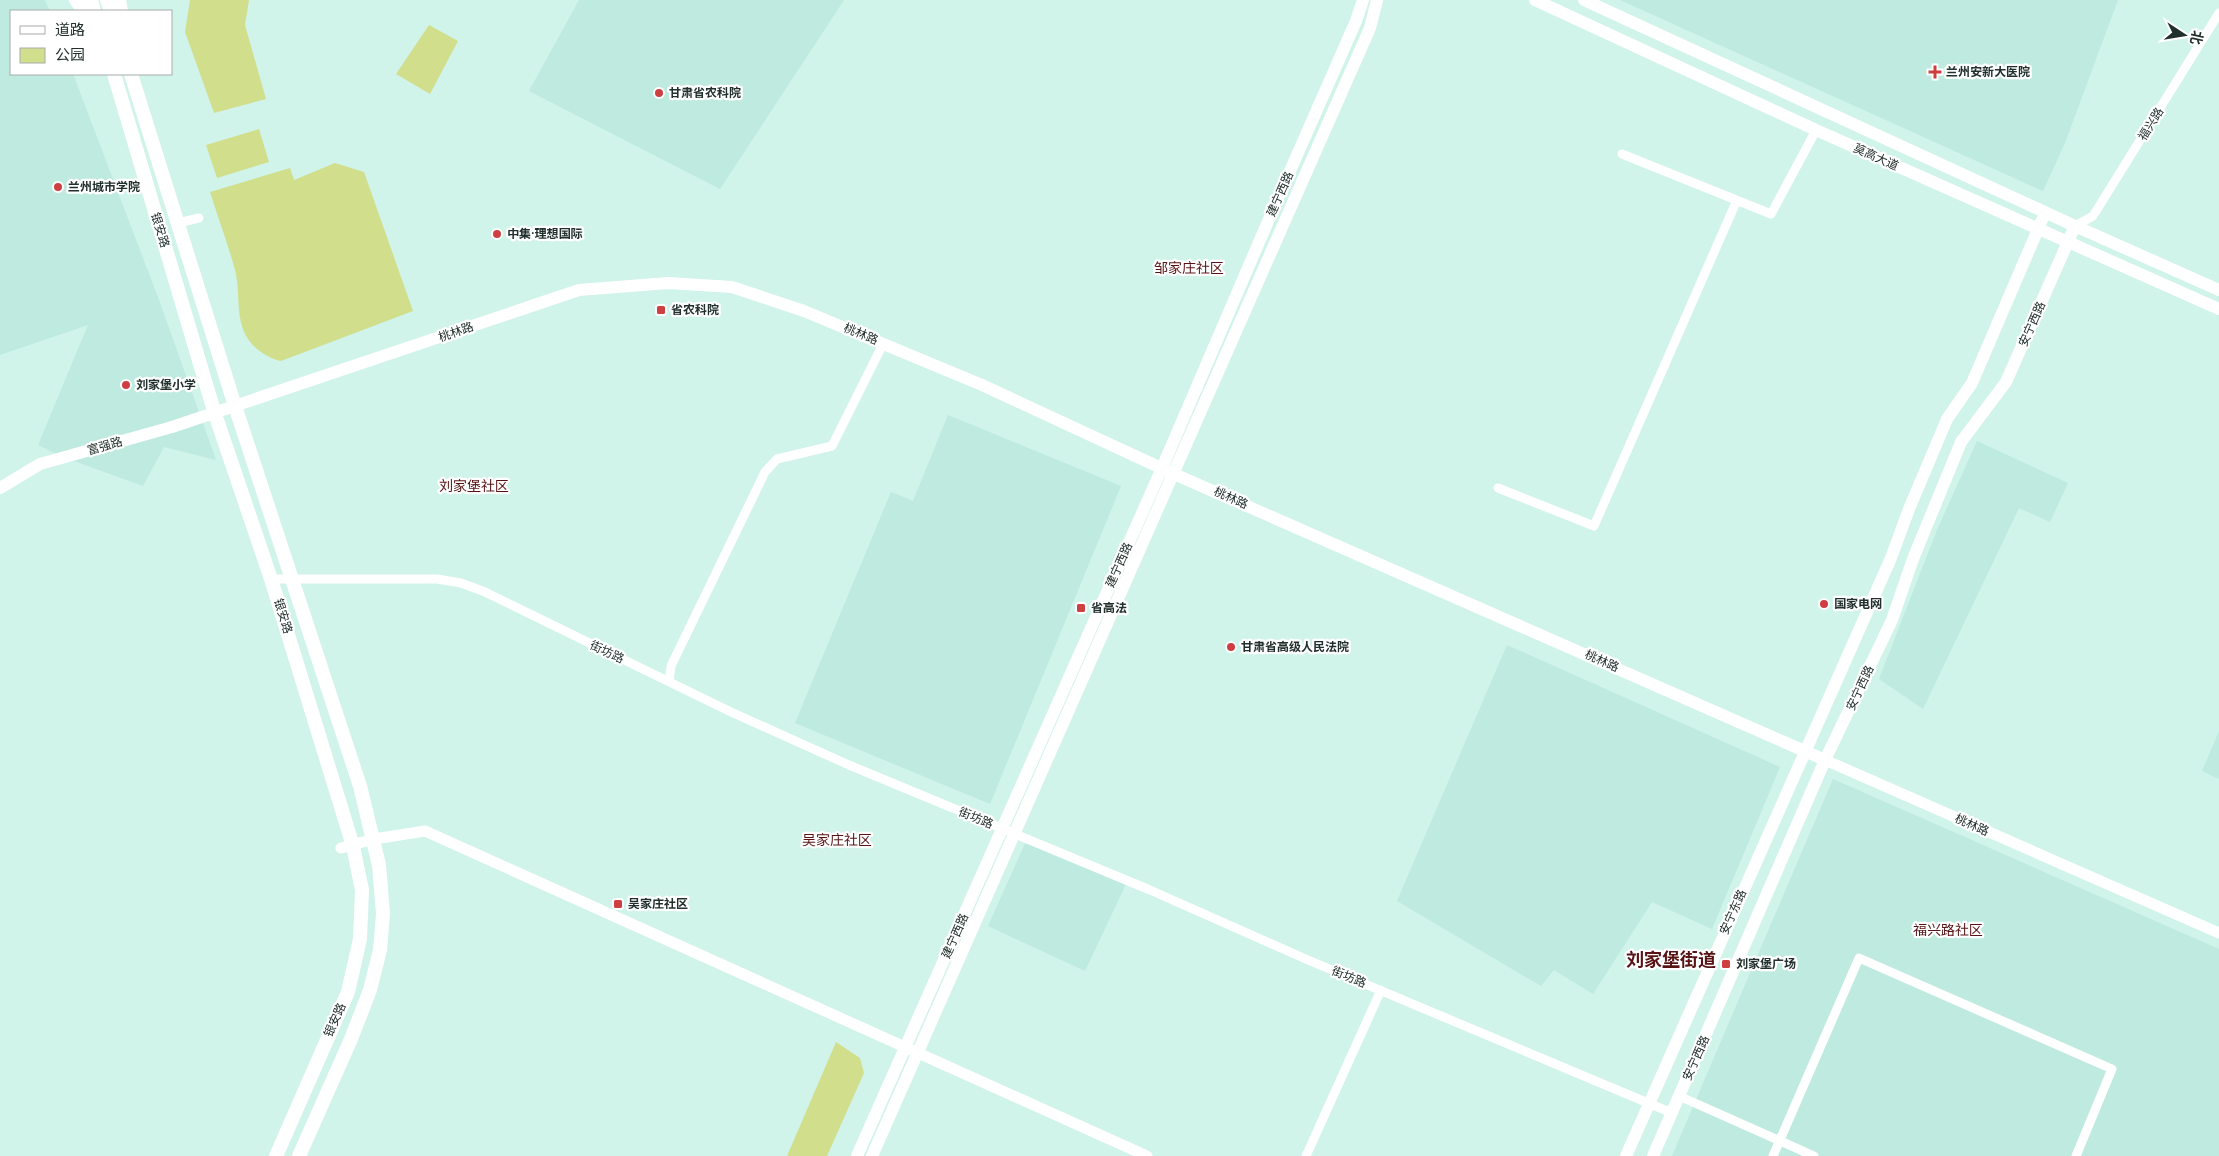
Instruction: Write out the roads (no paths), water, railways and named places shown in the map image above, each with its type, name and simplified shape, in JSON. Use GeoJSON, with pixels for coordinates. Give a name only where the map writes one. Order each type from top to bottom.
{"type":"FeatureCollection","features":[{"type":"Feature","properties":{"kind":"main road","name":"建宁西路"},"geometry":{"type":"LineString","coordinates":[[872,1156],[912,1050],[1008,831],[1268,220],[1356,22],[1363,0]]}},
{"type":"Feature","properties":{"kind":"main road","name":"建宁西路"},"geometry":{"type":"LineString","coordinates":[[1008,831],[1174,474],[1370,28],[1378,0]]}},
{"type":"Feature","properties":{"kind":"main road","name":"莫高大道"},"geometry":{"type":"LineString","coordinates":[[1535,0],[1816,130],[2219,309]]}},
{"type":"Feature","properties":{"kind":"main road","name":"莫高大道"},"geometry":{"type":"LineString","coordinates":[[1584,0],[2075,226],[2219,290]]}},
{"type":"Feature","properties":{"kind":"main road","name":"银安路"},"geometry":{"type":"LineString","coordinates":[[114,75],[214,411],[272,579],[347,847],[362,890],[360,939],[348,992],[276,1156]]}},
{"type":"Feature","properties":{"kind":"main road","name":"银安路"},"geometry":{"type":"LineString","coordinates":[[132,75],[235,406],[360,786],[379,865],[383,914],[375,970],[370,990],[351,1039],[299,1156]]}},
{"type":"Feature","properties":{"kind":"main road","name":"安宁西路"},"geometry":{"type":"LineString","coordinates":[[1804,751],[1891,558],[1909,509],[1947,419],[1972,383],[2039,230],[2045,212]]}},
{"type":"Feature","properties":{"kind":"main road","name":"安宁西路"},"geometry":{"type":"LineString","coordinates":[[1653,1156],[1826,760],[1892,620],[1912,560],[1961,442],[2006,382],[2075,226]]}},
{"type":"Feature","properties":{"kind":"main road","name":"桃林路"},"geometry":{"type":"LineString","coordinates":[[214,411],[235,406],[579,290],[668,283],[732,287],[804,311],[982,385],[1174,474],[1826,760]]}},
{"type":"Feature","properties":{"kind":"main road","name":"富强路"},"geometry":{"type":"LineString","coordinates":[[0,488],[40,464],[172,427],[214,411]]}},
{"type":"Feature","properties":{"kind":"main road","name":"安宁东路"},"geometry":{"type":"LineString","coordinates":[[1626,1156],[1804,751]]}},
{"type":"Feature","properties":{"kind":"main road","name":"建宁西路"},"geometry":{"type":"LineString","coordinates":[[857,1156],[912,1050]]}},
{"type":"Feature","properties":{"kind":"street","name":"福兴路"},"geometry":{"type":"LineString","coordinates":[[2075,226],[2093,216],[2219,13]]}},
{"type":"Feature","properties":{"kind":"street"},"geometry":{"type":"LineString","coordinates":[[1622,154],[1771,214],[1816,130]]}},
{"type":"Feature","properties":{"kind":"street"},"geometry":{"type":"LineString","coordinates":[[1498,488],[1594,526],[1737,200]]}},
{"type":"Feature","properties":{"kind":"street"},"geometry":{"type":"LineString","coordinates":[[178,223],[199,218]]}},
{"type":"Feature","properties":{"kind":"street"},"geometry":{"type":"LineString","coordinates":[[669,681],[671,666],[765,472],[778,459],[832,446],[883,344]]}},
{"type":"Feature","properties":{"kind":"street","name":"街坊路"},"geometry":{"type":"LineString","coordinates":[[272,579],[408,578],[437,579],[461,583],[484,592],[731,712],[849,765],[1672,1113]]}},
{"type":"Feature","properties":{"kind":"street","name":"桃林路"},"geometry":{"type":"LineString","coordinates":[[1826,760],[2219,933]]}},
{"type":"Feature","properties":{"kind":"street"},"geometry":{"type":"LineString","coordinates":[[347,847],[374,839],[425,831],[1147,1156]]}},
{"type":"Feature","properties":{"kind":"street"},"geometry":{"type":"LineString","coordinates":[[1773,1156],[1859,958],[2112,1069],[2076,1156]]}},
{"type":"Feature","properties":{"kind":"street"},"geometry":{"type":"LineString","coordinates":[[1306,1156],[1381,990]]}},
{"type":"Feature","properties":{"kind":"street"},"geometry":{"type":"LineString","coordinates":[[1679,1096],[1814,1156]]}},
{"type":"Feature","properties":{"kind":"place","name":"兰州安新大医院"},"geometry":{"type":"Point","coordinates":[1935,72]}},
{"type":"Feature","properties":{"kind":"place","name":"甘肃省农科院"},"geometry":{"type":"Point","coordinates":[659,93]}},
{"type":"Feature","properties":{"kind":"place","name":"兰州城市学院"},"geometry":{"type":"Point","coordinates":[58,187]}},
{"type":"Feature","properties":{"kind":"place","name":"中集·理想国际"},"geometry":{"type":"Point","coordinates":[497,234]}},
{"type":"Feature","properties":{"kind":"place","name":"省农科院"},"geometry":{"type":"Point","coordinates":[661,310]}},
{"type":"Feature","properties":{"kind":"place","name":"刘家堡小学"},"geometry":{"type":"Point","coordinates":[126,385]}},
{"type":"Feature","properties":{"kind":"place","name":"国家电网"},"geometry":{"type":"Point","coordinates":[1824,604]}},
{"type":"Feature","properties":{"kind":"place","name":"省高法"},"geometry":{"type":"Point","coordinates":[1081,608]}},
{"type":"Feature","properties":{"kind":"place","name":"甘肃省高级人民法院"},"geometry":{"type":"Point","coordinates":[1231,647]}},
{"type":"Feature","properties":{"kind":"place","name":"吴家庄社区"},"geometry":{"type":"Point","coordinates":[618,904]}},
{"type":"Feature","properties":{"kind":"place","name":"刘家堡广场"},"geometry":{"type":"Point","coordinates":[1726,964]}},
{"type":"Feature","properties":{"kind":"district","name":"邹家庄社区"},"geometry":{"type":"Point","coordinates":[1189,268]}},
{"type":"Feature","properties":{"kind":"district","name":"刘家堡社区"},"geometry":{"type":"Point","coordinates":[474,486]}},
{"type":"Feature","properties":{"kind":"district","name":"吴家庄社区"},"geometry":{"type":"Point","coordinates":[837,840]}},
{"type":"Feature","properties":{"kind":"district","name":"福兴路社区"},"geometry":{"type":"Point","coordinates":[1948,930]}},
{"type":"Feature","properties":{"kind":"district","name":"刘家堡街道"},"geometry":{"type":"Point","coordinates":[1671,960]}}]}
